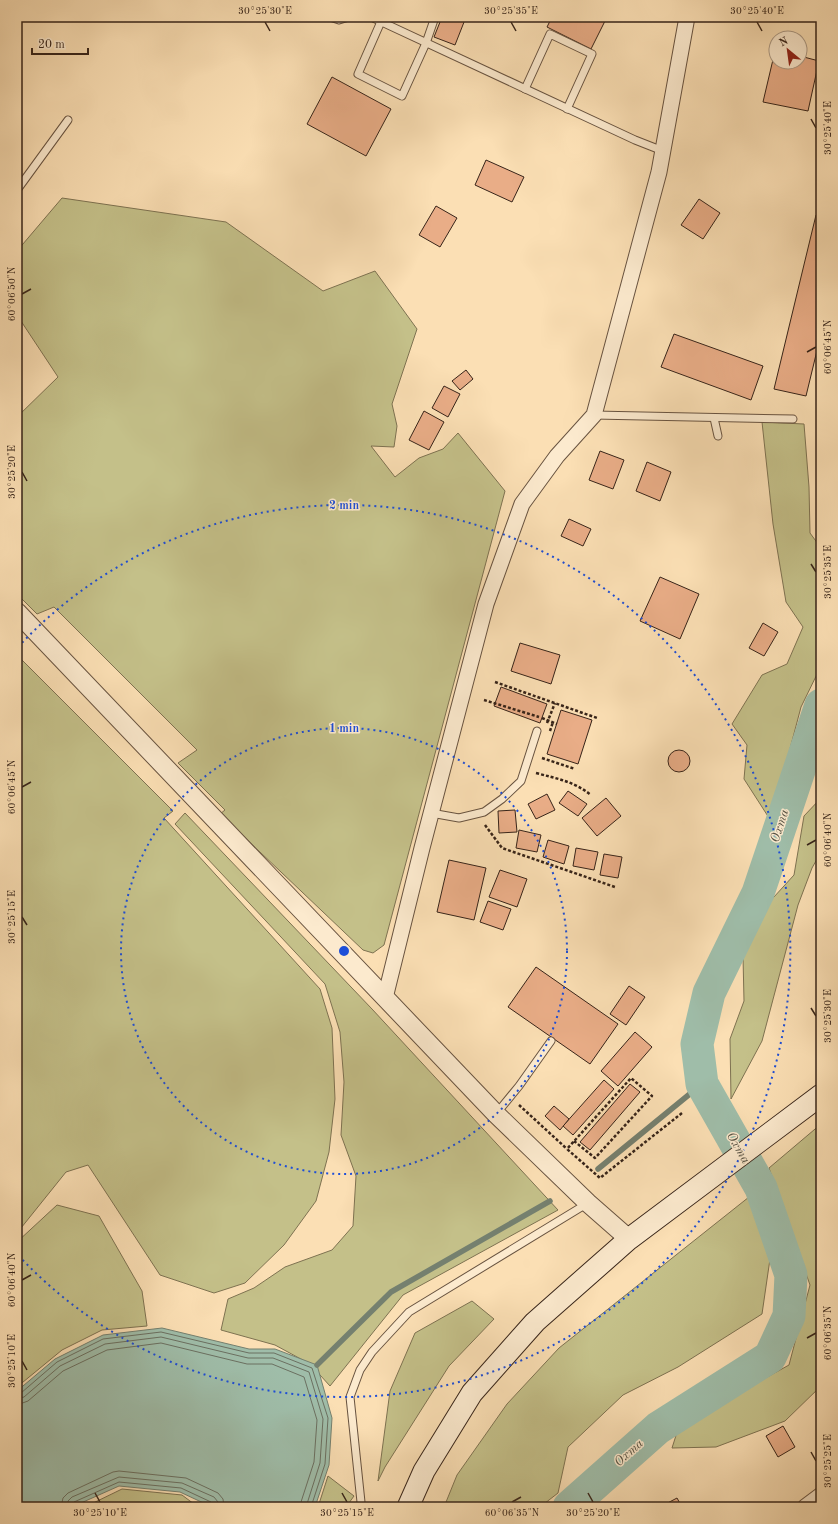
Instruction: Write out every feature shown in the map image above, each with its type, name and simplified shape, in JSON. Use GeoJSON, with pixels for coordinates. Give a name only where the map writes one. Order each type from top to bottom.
{"type":"FeatureCollection","features":[{"type":"Feature","properties":{"kind":"main road"},"geometry":{"type":"LineString","coordinates":[[408,1507],[424,1471],[472,1393],[535,1322],[629,1239],[821,1095]]}},
{"type":"Feature","properties":{"kind":"street"},"geometry":{"type":"LineString","coordinates":[[385,998],[431,813],[486,604],[522,504],[557,456],[594,415],[657,180],[687,17]]}},
{"type":"Feature","properties":{"kind":"street"},"geometry":{"type":"LineString","coordinates":[[17,612],[496,1114],[588,1204],[629,1239]]}},
{"type":"Feature","properties":{"kind":"street"},"geometry":{"type":"LineString","coordinates":[[805,1507],[821,1495]]}},
{"type":"Feature","properties":{"kind":"lane"},"geometry":{"type":"LineString","coordinates":[[330,17],[339,20],[348,17]]}},
{"type":"Feature","properties":{"kind":"lane"},"geometry":{"type":"LineString","coordinates":[[371,17],[381,19],[525,89],[663,151]]}},
{"type":"Feature","properties":{"kind":"lane"},"geometry":{"type":"LineString","coordinates":[[381,19],[358,74],[402,96],[426,42],[435,17]]}},
{"type":"Feature","properties":{"kind":"lane"},"geometry":{"type":"LineString","coordinates":[[525,89],[550,34],[592,54],[568,108]]}},
{"type":"Feature","properties":{"kind":"lane"},"geometry":{"type":"LineString","coordinates":[[17,190],[68,120]]}},
{"type":"Feature","properties":{"kind":"lane"},"geometry":{"type":"LineString","coordinates":[[594,415],[794,419]]}},
{"type":"Feature","properties":{"kind":"lane"},"geometry":{"type":"LineString","coordinates":[[714,418],[718,436]]}},
{"type":"Feature","properties":{"kind":"lane"},"geometry":{"type":"LineString","coordinates":[[431,813],[459,818],[484,812],[502,799],[521,782],[537,731]]}},
{"type":"Feature","properties":{"kind":"lane"},"geometry":{"type":"LineString","coordinates":[[496,1114],[551,1040]]}},
{"type":"Feature","properties":{"kind":"lane"},"geometry":{"type":"LineString","coordinates":[[359,1507],[361,1502],[350,1397],[360,1370],[372,1352],[408,1312],[588,1204]]}},
{"type":"Feature","properties":{"kind":"path"},"geometry":{"type":"LineString","coordinates":[[495,682],[597,718]]}},
{"type":"Feature","properties":{"kind":"path"},"geometry":{"type":"LineString","coordinates":[[484,700],[557,724]]}},
{"type":"Feature","properties":{"kind":"path"},"geometry":{"type":"LineString","coordinates":[[537,731],[547,723],[555,703]]}},
{"type":"Feature","properties":{"kind":"path"},"geometry":{"type":"LineString","coordinates":[[550,732],[553,722]]}},
{"type":"Feature","properties":{"kind":"path"},"geometry":{"type":"LineString","coordinates":[[542,758],[575,769]]}},
{"type":"Feature","properties":{"kind":"path"},"geometry":{"type":"LineString","coordinates":[[536,773],[560,779],[579,786],[591,795]]}},
{"type":"Feature","properties":{"kind":"path"},"geometry":{"type":"LineString","coordinates":[[476,814],[502,848],[615,886]]}},
{"type":"Feature","properties":{"kind":"path"},"geometry":{"type":"LineString","coordinates":[[567,1149],[574,1141],[631,1078],[652,1096],[595,1158],[574,1141]]}},
{"type":"Feature","properties":{"kind":"path"},"geometry":{"type":"LineString","coordinates":[[510,1097],[600,1178],[682,1113]]}},
{"type":"Feature","properties":{"kind":"shaded area"},"geometry":{"type":"Polygon","coordinates":[[[62,198],[226,222],[323,291],[375,271],[417,329],[392,404],[397,426],[394,447],[371,446],[395,477],[419,458],[443,449],[458,433],[505,491],[384,945],[373,953],[363,950],[220,814],[225,810],[178,763],[197,750],[54,607],[37,614],[17,594],[17,581],[19,576],[17,574],[17,417],[58,377],[17,315],[17,251],[62,198]]]}},
{"type":"Feature","properties":{"kind":"shaded area"},"geometry":{"type":"Polygon","coordinates":[[[762,422],[804,424],[809,487],[810,533],[821,548],[821,666],[801,707],[771,821],[744,779],[747,745],[732,724],[762,675],[787,664],[803,627],[786,602],[773,524],[762,422]]]}},
{"type":"Feature","properties":{"kind":"shaded area"},"geometry":{"type":"Polygon","coordinates":[[[17,655],[173,811],[164,818],[320,989],[332,1028],[335,1099],[329,1152],[316,1201],[284,1245],[245,1283],[214,1293],[160,1275],[88,1165],[66,1172],[17,1233],[17,655]]]}},
{"type":"Feature","properties":{"kind":"shaded area"},"geometry":{"type":"Polygon","coordinates":[[[821,798],[821,852],[812,868],[798,905],[762,1041],[731,1099],[730,1039],[744,1001],[743,956],[763,909],[794,875],[804,816],[821,798]]]}},
{"type":"Feature","properties":{"kind":"shaded area"},"geometry":{"type":"Polygon","coordinates":[[[185,813],[372,1009],[558,1210],[403,1295],[330,1386],[310,1364],[275,1345],[221,1330],[228,1299],[254,1288],[285,1267],[332,1250],[353,1226],[356,1176],[341,1135],[344,1082],[340,1032],[325,984],[175,824],[185,813]]]}},
{"type":"Feature","properties":{"kind":"shaded area"},"geometry":{"type":"Polygon","coordinates":[[[821,1124],[821,1253],[817,1258],[821,1386],[785,1421],[716,1447],[672,1448],[679,1426],[789,1365],[810,1285],[769,1168],[821,1124]]]}},
{"type":"Feature","properties":{"kind":"shaded area"},"geometry":{"type":"Polygon","coordinates":[[[749,1197],[770,1259],[762,1314],[678,1367],[623,1395],[568,1447],[558,1493],[540,1507],[444,1507],[457,1475],[507,1404],[559,1348],[749,1197]]]}},
{"type":"Feature","properties":{"kind":"shaded area"},"geometry":{"type":"Polygon","coordinates":[[[57,1205],[99,1216],[142,1291],[147,1326],[102,1330],[62,1350],[17,1387],[17,1242],[57,1205]]]}},
{"type":"Feature","properties":{"kind":"shaded area"},"geometry":{"type":"Polygon","coordinates":[[[472,1301],[494,1319],[449,1366],[385,1467],[378,1481],[390,1391],[415,1333],[472,1301]]]}},
{"type":"Feature","properties":{"kind":"shaded area"},"geometry":{"type":"Polygon","coordinates":[[[328,1476],[354,1496],[346,1507],[318,1507],[328,1476]]]}},
{"type":"Feature","properties":{"kind":"shaded area"},"geometry":{"type":"Polygon","coordinates":[[[122,1489],[182,1495],[198,1507],[85,1507],[122,1489]]]}},
{"type":"Feature","properties":{"kind":"water"},"geometry":{"type":"Polygon","coordinates":[[[162,1328],[249,1349],[275,1349],[317,1365],[332,1418],[329,1465],[315,1507],[212,1507],[180,1492],[119,1486],[72,1507],[17,1507],[17,1391],[55,1359],[103,1335],[162,1328]]]}},
{"type":"Feature","properties":{"kind":"building"},"geometry":{"type":"Polygon","coordinates":[[[442,17],[466,17],[455,45],[434,37],[442,17]]]}},
{"type":"Feature","properties":{"kind":"building"},"geometry":{"type":"Polygon","coordinates":[[[552,17],[607,17],[591,49],[547,27],[552,17]]]}},
{"type":"Feature","properties":{"kind":"building"},"geometry":{"type":"Polygon","coordinates":[[[808,58],[819,61],[808,111],[763,102],[771,70],[808,70],[808,58]]]}},
{"type":"Feature","properties":{"kind":"building"},"geometry":{"type":"Polygon","coordinates":[[[332,77],[391,109],[366,156],[307,124],[332,77]]]}},
{"type":"Feature","properties":{"kind":"building"},"geometry":{"type":"Polygon","coordinates":[[[486,160],[524,177],[512,202],[475,185],[486,160]]]}},
{"type":"Feature","properties":{"kind":"building"},"geometry":{"type":"Polygon","coordinates":[[[699,199],[720,213],[703,239],[681,225],[699,199]]]}},
{"type":"Feature","properties":{"kind":"building"},"geometry":{"type":"Polygon","coordinates":[[[436,206],[457,218],[440,247],[419,235],[436,206]]]}},
{"type":"Feature","properties":{"kind":"building"},"geometry":{"type":"Polygon","coordinates":[[[816,215],[821,216],[821,334],[806,396],[774,389],[816,215]]]}},
{"type":"Feature","properties":{"kind":"building"},"geometry":{"type":"Polygon","coordinates":[[[674,334],[763,366],[751,400],[661,367],[674,334]]]}},
{"type":"Feature","properties":{"kind":"building"},"geometry":{"type":"Polygon","coordinates":[[[466,370],[473,379],[460,390],[452,381],[466,370]]]}},
{"type":"Feature","properties":{"kind":"building"},"geometry":{"type":"Polygon","coordinates":[[[444,386],[460,394],[448,417],[432,408],[444,386]]]}},
{"type":"Feature","properties":{"kind":"building"},"geometry":{"type":"Polygon","coordinates":[[[424,411],[444,422],[429,450],[409,440],[424,411]]]}},
{"type":"Feature","properties":{"kind":"building"},"geometry":{"type":"Polygon","coordinates":[[[600,451],[624,460],[613,489],[589,480],[600,451]]]}},
{"type":"Feature","properties":{"kind":"building"},"geometry":{"type":"Polygon","coordinates":[[[647,462],[671,472],[660,501],[636,491],[647,462]]]}},
{"type":"Feature","properties":{"kind":"building"},"geometry":{"type":"Polygon","coordinates":[[[569,519],[591,529],[583,546],[561,536],[569,519]]]}},
{"type":"Feature","properties":{"kind":"building"},"geometry":{"type":"Polygon","coordinates":[[[660,577],[699,594],[680,639],[640,621],[660,577]]]}},
{"type":"Feature","properties":{"kind":"building"},"geometry":{"type":"Polygon","coordinates":[[[763,623],[778,632],[764,656],[749,648],[763,623]]]}},
{"type":"Feature","properties":{"kind":"building"},"geometry":{"type":"Polygon","coordinates":[[[520,643],[560,655],[551,684],[511,671],[520,643]]]}},
{"type":"Feature","properties":{"kind":"building"},"geometry":{"type":"Polygon","coordinates":[[[501,687],[547,704],[540,723],[494,706],[501,687]]]}},
{"type":"Feature","properties":{"kind":"building"},"geometry":{"type":"Polygon","coordinates":[[[561,710],[592,720],[578,764],[547,754],[561,710]]]}},
{"type":"Feature","properties":{"kind":"building"},"geometry":{"type":"Polygon","coordinates":[[[675,750],[683,750],[690,757],[690,765],[683,772],[675,772],[668,765],[668,757],[675,750]]]}},
{"type":"Feature","properties":{"kind":"building"},"geometry":{"type":"Polygon","coordinates":[[[568,791],[587,804],[578,816],[559,803],[568,791]]]}},
{"type":"Feature","properties":{"kind":"building"},"geometry":{"type":"Polygon","coordinates":[[[547,794],[555,810],[536,819],[528,804],[547,794]]]}},
{"type":"Feature","properties":{"kind":"building"},"geometry":{"type":"Polygon","coordinates":[[[606,798],[621,816],[597,836],[582,818],[606,798]]]}},
{"type":"Feature","properties":{"kind":"building"},"geometry":{"type":"Polygon","coordinates":[[[515,810],[517,832],[499,833],[498,811],[515,810]]]}},
{"type":"Feature","properties":{"kind":"building"},"geometry":{"type":"Polygon","coordinates":[[[519,830],[541,835],[537,852],[516,848],[519,830]]]}},
{"type":"Feature","properties":{"kind":"building"},"geometry":{"type":"Polygon","coordinates":[[[548,840],[569,846],[564,864],[543,857],[548,840]]]}},
{"type":"Feature","properties":{"kind":"building"},"geometry":{"type":"Polygon","coordinates":[[[576,848],[598,852],[594,870],[573,866],[576,848]]]}},
{"type":"Feature","properties":{"kind":"building"},"geometry":{"type":"Polygon","coordinates":[[[604,854],[622,857],[618,878],[600,875],[604,854]]]}},
{"type":"Feature","properties":{"kind":"building"},"geometry":{"type":"Polygon","coordinates":[[[449,860],[486,868],[474,920],[437,912],[449,860]]]}},
{"type":"Feature","properties":{"kind":"building"},"geometry":{"type":"Polygon","coordinates":[[[500,870],[527,879],[517,907],[489,897],[500,870]]]}},
{"type":"Feature","properties":{"kind":"building"},"geometry":{"type":"Polygon","coordinates":[[[488,901],[511,909],[503,930],[480,922],[488,901]]]}},
{"type":"Feature","properties":{"kind":"building"},"geometry":{"type":"Polygon","coordinates":[[[536,967],[618,1024],[590,1064],[508,1007],[536,967]]]}},
{"type":"Feature","properties":{"kind":"building"},"geometry":{"type":"Polygon","coordinates":[[[629,986],[645,997],[626,1025],[610,1014],[629,986]]]}},
{"type":"Feature","properties":{"kind":"building"},"geometry":{"type":"Polygon","coordinates":[[[635,1032],[652,1047],[618,1086],[601,1071],[635,1032]]]}},
{"type":"Feature","properties":{"kind":"building"},"geometry":{"type":"Polygon","coordinates":[[[604,1080],[614,1089],[573,1135],[563,1126],[604,1080]]]}},
{"type":"Feature","properties":{"kind":"building"},"geometry":{"type":"Polygon","coordinates":[[[630,1084],[640,1092],[590,1150],[580,1142],[630,1084]]]}},
{"type":"Feature","properties":{"kind":"building"},"geometry":{"type":"Polygon","coordinates":[[[554,1106],[569,1119],[560,1130],[545,1116],[554,1106]]]}},
{"type":"Feature","properties":{"kind":"building"},"geometry":{"type":"Polygon","coordinates":[[[783,1426],[795,1447],[778,1457],[766,1436],[783,1426]]]}},
{"type":"Feature","properties":{"kind":"building"},"geometry":{"type":"Polygon","coordinates":[[[677,1498],[682,1507],[660,1507],[677,1498]]]}},
{"type":"Feature","properties":{"kind":"waterway","name":"Охта"},"geometry":{"type":"LineString","coordinates":[[569,1507],[658,1428],[770,1357],[789,1316],[791,1275],[761,1188],[702,1084],[697,1044],[709,993],[758,893],[821,705]]}},
{"type":"Feature","properties":{"kind":"waterway"},"geometry":{"type":"LineString","coordinates":[[598,1169],[702,1084]]}},
{"type":"Feature","properties":{"kind":"waterway"},"geometry":{"type":"LineString","coordinates":[[317,1365],[391,1292],[550,1201]]}}]}
